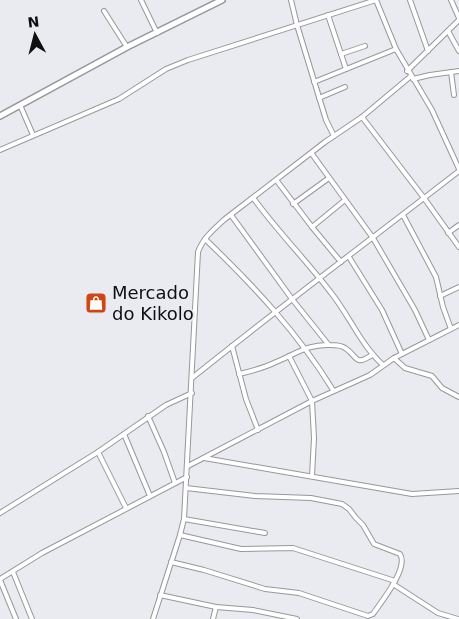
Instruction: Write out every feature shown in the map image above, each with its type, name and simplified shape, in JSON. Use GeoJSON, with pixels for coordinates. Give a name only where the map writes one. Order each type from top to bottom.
{"type":"FeatureCollection","features":[{"type":"Feature","properties":{"kind":"street"},"geometry":{"type":"LineString","coordinates":[[141,0],[157,33]]}},
{"type":"Feature","properties":{"kind":"street"},"geometry":{"type":"LineString","coordinates":[[0,116],[127,47],[222,0]]}},
{"type":"Feature","properties":{"kind":"street"},"geometry":{"type":"LineString","coordinates":[[291,0],[319,98],[326,120],[334,136]]}},
{"type":"Feature","properties":{"kind":"street"},"geometry":{"type":"LineString","coordinates":[[0,150],[119,99],[166,69],[188,60],[376,0],[396,49],[407,71],[432,110],[459,170],[192,378]]}},
{"type":"Feature","properties":{"kind":"street"},"geometry":{"type":"LineString","coordinates":[[410,0],[428,50]]}},
{"type":"Feature","properties":{"kind":"street"},"geometry":{"type":"LineString","coordinates":[[407,71],[459,19],[451,0]]}},
{"type":"Feature","properties":{"kind":"street"},"geometry":{"type":"LineString","coordinates":[[104,11],[127,47]]}},
{"type":"Feature","properties":{"kind":"street"},"geometry":{"type":"LineString","coordinates":[[328,15],[346,69]]}},
{"type":"Feature","properties":{"kind":"street"},"geometry":{"type":"LineString","coordinates":[[448,31],[459,51]]}},
{"type":"Feature","properties":{"kind":"street"},"geometry":{"type":"LineString","coordinates":[[341,54],[365,46]]}},
{"type":"Feature","properties":{"kind":"street"},"geometry":{"type":"LineString","coordinates":[[314,82],[396,49]]}},
{"type":"Feature","properties":{"kind":"street"},"geometry":{"type":"LineString","coordinates":[[153,619],[184,519],[198,252],[205,239],[214,229],[412,78],[459,71]]}},
{"type":"Feature","properties":{"kind":"street"},"geometry":{"type":"LineString","coordinates":[[451,72],[454,95]]}},
{"type":"Feature","properties":{"kind":"street"},"geometry":{"type":"LineString","coordinates":[[319,98],[345,87]]}},
{"type":"Feature","properties":{"kind":"street"},"geometry":{"type":"LineString","coordinates":[[20,105],[33,135]]}},
{"type":"Feature","properties":{"kind":"street"},"geometry":{"type":"LineString","coordinates":[[362,117],[459,247]]}},
{"type":"Feature","properties":{"kind":"street"},"geometry":{"type":"LineString","coordinates":[[312,154],[373,238],[415,310],[429,340]]}},
{"type":"Feature","properties":{"kind":"street"},"geometry":{"type":"LineString","coordinates":[[293,204],[329,178]]}},
{"type":"Feature","properties":{"kind":"street"},"geometry":{"type":"LineString","coordinates":[[277,181],[293,204],[341,262]]}},
{"type":"Feature","properties":{"kind":"street"},"geometry":{"type":"LineString","coordinates":[[254,199],[337,300],[353,328],[372,355],[384,365]]}},
{"type":"Feature","properties":{"kind":"street"},"geometry":{"type":"LineString","coordinates":[[312,228],[345,200]]}},
{"type":"Feature","properties":{"kind":"street"},"geometry":{"type":"LineString","coordinates":[[403,215],[434,272],[451,329]]}},
{"type":"Feature","properties":{"kind":"street"},"geometry":{"type":"LineString","coordinates":[[231,216],[292,299],[328,344]]}},
{"type":"Feature","properties":{"kind":"street"},"geometry":{"type":"LineString","coordinates":[[448,232],[459,225]]}},
{"type":"Feature","properties":{"kind":"street"},"geometry":{"type":"LineString","coordinates":[[205,239],[253,286],[318,365],[333,390]]}},
{"type":"Feature","properties":{"kind":"street"},"geometry":{"type":"LineString","coordinates":[[348,257],[379,304],[402,354]]}},
{"type":"Feature","properties":{"kind":"street"},"geometry":{"type":"LineString","coordinates":[[440,296],[459,287]]}},
{"type":"Feature","properties":{"kind":"street"},"geometry":{"type":"LineString","coordinates":[[188,466],[333,390],[370,375],[394,358],[459,325]]}},
{"type":"Feature","properties":{"kind":"street"},"geometry":{"type":"LineString","coordinates":[[240,374],[268,366],[314,345],[339,345],[345,348],[354,359],[359,361],[365,360],[372,355]]}},
{"type":"Feature","properties":{"kind":"street"},"geometry":{"type":"LineString","coordinates":[[232,346],[258,430]]}},
{"type":"Feature","properties":{"kind":"street"},"geometry":{"type":"LineString","coordinates":[[289,356],[312,401],[314,438],[312,476]]}},
{"type":"Feature","properties":{"kind":"street"},"geometry":{"type":"LineString","coordinates":[[394,358],[405,368],[432,376],[442,388],[459,397]]}},
{"type":"Feature","properties":{"kind":"street"},"geometry":{"type":"LineString","coordinates":[[0,513],[98,452],[148,416],[192,393]]}},
{"type":"Feature","properties":{"kind":"street"},"geometry":{"type":"LineString","coordinates":[[148,416],[164,452],[174,483]]}},
{"type":"Feature","properties":{"kind":"street"},"geometry":{"type":"LineString","coordinates":[[124,434],[150,496]]}},
{"type":"Feature","properties":{"kind":"street"},"geometry":{"type":"LineString","coordinates":[[98,452],[126,508]]}},
{"type":"Feature","properties":{"kind":"street"},"geometry":{"type":"LineString","coordinates":[[204,458],[412,494],[459,491]]}},
{"type":"Feature","properties":{"kind":"street"},"geometry":{"type":"LineString","coordinates":[[16,619],[0,580],[42,553],[187,476]]}},
{"type":"Feature","properties":{"kind":"street"},"geometry":{"type":"LineString","coordinates":[[171,562],[265,589],[299,593],[368,616],[373,614],[394,582],[402,565],[402,556],[374,544],[364,525],[342,504],[311,498],[255,496],[186,488]]}},
{"type":"Feature","properties":{"kind":"street"},"geometry":{"type":"LineString","coordinates":[[184,519],[265,533]]}},
{"type":"Feature","properties":{"kind":"street"},"geometry":{"type":"LineString","coordinates":[[180,535],[241,549],[293,548],[394,582],[438,613],[455,618]]}},
{"type":"Feature","properties":{"kind":"street"},"geometry":{"type":"LineString","coordinates":[[13,572],[32,619]]}},
{"type":"Feature","properties":{"kind":"street"},"geometry":{"type":"LineString","coordinates":[[160,595],[216,607],[253,610],[297,619]]}},
{"type":"Feature","properties":{"kind":"street"},"geometry":{"type":"LineString","coordinates":[[213,619],[216,607]]}},
{"type":"Feature","properties":{"kind":"place","name":"Mercado do Kikolo"},"geometry":{"type":"Point","coordinates":[96,303]}}]}
